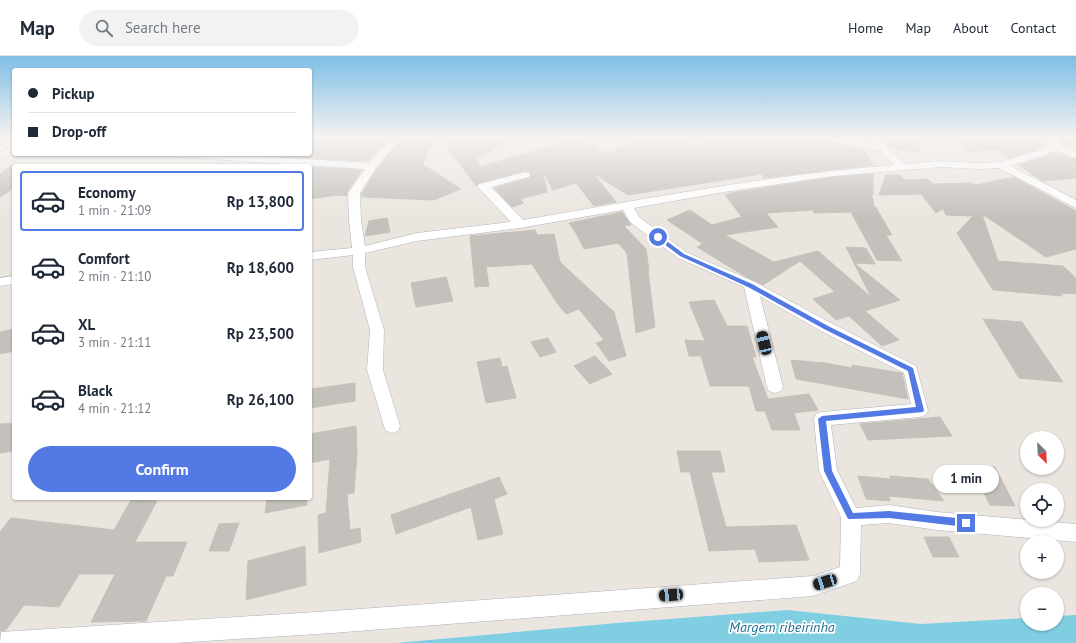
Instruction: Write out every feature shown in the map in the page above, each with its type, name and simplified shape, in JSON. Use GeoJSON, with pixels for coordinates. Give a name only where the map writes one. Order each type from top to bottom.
{"type":"FeatureCollection","features":[{"type":"Feature","properties":{"kind":"street"},"geometry":{"type":"LineString","coordinates":[[346,164],[372,166]]}},
{"type":"Feature","properties":{"kind":"street"},"geometry":{"type":"LineString","coordinates":[[312,256],[359,251],[417,237],[520,224],[724,189],[819,175],[936,164]]}},
{"type":"Feature","properties":{"kind":"street"},"geometry":{"type":"LineString","coordinates":[[948,164],[978,166],[1001,165],[1076,205]]}},
{"type":"Feature","properties":{"kind":"street"},"geometry":{"type":"LineString","coordinates":[[372,166],[354,193],[355,220],[359,251],[359,267],[377,330],[375,370],[392,426]]}},
{"type":"Feature","properties":{"kind":"street"},"geometry":{"type":"LineString","coordinates":[[520,224],[483,186],[526,175]]}},
{"type":"Feature","properties":{"kind":"street"},"geometry":{"type":"LineString","coordinates":[[1,643],[332,622],[812,586],[850,574],[851,517],[828,471],[822,419],[920,410],[911,370],[826,327],[750,285],[682,255],[634,219],[627,206]]}},
{"type":"Feature","properties":{"kind":"street"},"geometry":{"type":"LineString","coordinates":[[0,282],[12,280]]}},
{"type":"Feature","properties":{"kind":"street"},"geometry":{"type":"LineString","coordinates":[[750,285],[775,386]]}},
{"type":"Feature","properties":{"kind":"street"},"geometry":{"type":"LineString","coordinates":[[851,517],[889,514],[945,521],[1076,533]]}},
{"type":"Feature","properties":{"kind":"water","name":"Margem ribeirinha"},"geometry":{"type":"Polygon","coordinates":[[[787,610],[921,624],[1020,618],[1020,631],[1064,631],[1064,616],[1076,615],[1076,643],[396,643],[617,623],[787,610]]]}},
{"type":"Feature","properties":{"kind":"building"},"geometry":{"type":"Polygon","coordinates":[[[381,164],[423,164],[461,189],[434,200],[362,197],[362,193],[381,164]]]}},
{"type":"Feature","properties":{"kind":"building"},"geometry":{"type":"Polygon","coordinates":[[[460,164],[479,164],[480,167],[489,164],[873,165],[764,178],[762,174],[628,195],[593,173],[616,202],[594,206],[576,183],[553,190],[542,169],[547,192],[520,199],[524,203],[512,207],[494,188],[529,178],[531,176],[530,172],[525,171],[479,183],[476,186],[460,164]]]}},
{"type":"Feature","properties":{"kind":"building"},"geometry":{"type":"Polygon","coordinates":[[[1076,164],[1076,178],[1042,181],[1019,165],[1076,164]]]}},
{"type":"Feature","properties":{"kind":"building"},"geometry":{"type":"Polygon","coordinates":[[[12,165],[12,189],[0,197],[0,174],[12,165]]]}},
{"type":"Feature","properties":{"kind":"building"},"geometry":{"type":"Polygon","coordinates":[[[312,167],[362,170],[347,192],[347,196],[337,195],[312,199],[312,167]]]}},
{"type":"Feature","properties":{"kind":"building"},"geometry":{"type":"Polygon","coordinates":[[[873,174],[873,195],[871,195],[874,210],[875,206],[892,235],[886,235],[902,261],[877,260],[851,212],[814,213],[813,210],[766,213],[778,227],[725,235],[774,262],[818,251],[871,297],[854,263],[900,300],[865,311],[899,340],[882,346],[849,316],[836,320],[813,299],[835,292],[800,261],[763,285],[746,277],[697,247],[703,244],[667,220],[690,210],[712,225],[742,217],[725,195],[730,193],[834,177],[873,174]]]}},
{"type":"Feature","properties":{"kind":"building"},"geometry":{"type":"Polygon","coordinates":[[[886,175],[900,175],[905,180],[928,179],[932,184],[972,183],[975,185],[1014,177],[1076,211],[1076,249],[1046,257],[982,214],[998,261],[1063,266],[1076,278],[1076,294],[1060,293],[1062,296],[993,290],[957,233],[973,216],[946,215],[943,209],[936,213],[921,194],[879,195],[886,175]]]}},
{"type":"Feature","properties":{"kind":"building"},"geometry":{"type":"Polygon","coordinates":[[[622,212],[631,225],[624,226],[646,249],[649,271],[655,327],[636,333],[627,253],[618,243],[584,249],[569,223],[622,212]]]}},
{"type":"Feature","properties":{"kind":"building"},"geometry":{"type":"Polygon","coordinates":[[[387,218],[390,232],[365,236],[369,221],[387,218]]]}},
{"type":"Feature","properties":{"kind":"building"},"geometry":{"type":"Polygon","coordinates":[[[535,230],[537,235],[554,234],[560,262],[614,312],[626,356],[609,361],[596,343],[604,340],[579,309],[566,314],[557,303],[532,264],[486,267],[489,286],[475,287],[470,236],[535,230]]]}},
{"type":"Feature","properties":{"kind":"building"},"geometry":{"type":"Polygon","coordinates":[[[846,247],[866,248],[875,264],[854,263],[846,247]]]}},
{"type":"Feature","properties":{"kind":"building"},"geometry":{"type":"Polygon","coordinates":[[[446,277],[453,301],[416,307],[411,283],[446,277]]]}},
{"type":"Feature","properties":{"kind":"building"},"geometry":{"type":"Polygon","coordinates":[[[714,300],[727,326],[747,326],[756,357],[752,357],[768,399],[809,394],[818,410],[794,413],[800,430],[772,430],[765,411],[756,411],[749,386],[710,386],[701,356],[689,356],[685,340],[705,341],[689,302],[714,300]]]}},
{"type":"Feature","properties":{"kind":"building"},"geometry":{"type":"Polygon","coordinates":[[[983,319],[1022,322],[1063,382],[1019,378],[983,319]]]}},
{"type":"Feature","properties":{"kind":"building"},"geometry":{"type":"Polygon","coordinates":[[[12,329],[12,351],[0,354],[0,332],[12,329]]]}},
{"type":"Feature","properties":{"kind":"building"},"geometry":{"type":"Polygon","coordinates":[[[548,338],[556,352],[540,357],[531,342],[548,338]]]}},
{"type":"Feature","properties":{"kind":"building"},"geometry":{"type":"Polygon","coordinates":[[[595,356],[612,374],[590,384],[574,366],[595,356]]]}},
{"type":"Feature","properties":{"kind":"building"},"geometry":{"type":"Polygon","coordinates":[[[500,358],[502,367],[507,366],[516,398],[486,403],[477,362],[500,358]]]}},
{"type":"Feature","properties":{"kind":"building"},"geometry":{"type":"Polygon","coordinates":[[[791,360],[825,363],[852,368],[852,365],[902,373],[908,399],[796,379],[791,360]]]}},
{"type":"Feature","properties":{"kind":"building"},"geometry":{"type":"Polygon","coordinates":[[[355,383],[355,401],[312,408],[312,389],[355,383]]]}},
{"type":"Feature","properties":{"kind":"building"},"geometry":{"type":"Polygon","coordinates":[[[940,417],[952,436],[868,440],[860,424],[940,417]]]}},
{"type":"Feature","properties":{"kind":"building"},"geometry":{"type":"Polygon","coordinates":[[[12,423],[12,451],[0,453],[0,424],[12,423]]]}},
{"type":"Feature","properties":{"kind":"building"},"geometry":{"type":"Polygon","coordinates":[[[356,426],[357,453],[354,493],[347,494],[350,530],[360,528],[361,542],[319,553],[318,515],[326,513],[330,459],[312,463],[312,434],[356,426]]]}},
{"type":"Feature","properties":{"kind":"building"},"geometry":{"type":"Polygon","coordinates":[[[677,451],[720,451],[725,472],[711,472],[726,527],[796,525],[809,560],[759,562],[755,549],[709,551],[690,472],[681,472],[677,451]]]}},
{"type":"Feature","properties":{"kind":"building"},"geometry":{"type":"Polygon","coordinates":[[[971,466],[995,467],[1015,506],[990,505],[971,466]]]}},
{"type":"Feature","properties":{"kind":"building"},"geometry":{"type":"Polygon","coordinates":[[[858,476],[891,479],[890,476],[928,479],[944,501],[889,496],[890,501],[866,499],[858,476]]]}},
{"type":"Feature","properties":{"kind":"building"},"geometry":{"type":"Polygon","coordinates":[[[499,477],[507,494],[494,499],[503,534],[478,540],[471,507],[396,534],[391,515],[499,477]]]}},
{"type":"Feature","properties":{"kind":"building"},"geometry":{"type":"Polygon","coordinates":[[[131,500],[157,501],[135,542],[187,542],[173,576],[166,576],[146,621],[91,622],[115,574],[79,574],[59,607],[24,605],[6,630],[0,631],[0,532],[11,518],[114,530],[131,500]]]}},
{"type":"Feature","properties":{"kind":"building"},"geometry":{"type":"Polygon","coordinates":[[[267,500],[306,500],[307,505],[265,513],[267,500]]]}},
{"type":"Feature","properties":{"kind":"building"},"geometry":{"type":"Polygon","coordinates":[[[239,523],[229,551],[209,551],[219,524],[239,523]]]}},
{"type":"Feature","properties":{"kind":"building"},"geometry":{"type":"Polygon","coordinates":[[[924,537],[949,537],[959,557],[933,557],[924,537]]]}},
{"type":"Feature","properties":{"kind":"building"},"geometry":{"type":"Polygon","coordinates":[[[305,546],[306,585],[246,600],[248,561],[305,546]]]}},
{"type":"Feature","properties":{"kind":"route"},"geometry":{"type":"LineString","coordinates":[[658,237],[682,255],[750,285],[826,327],[911,370],[920,410],[822,419],[828,471],[851,517],[889,514],[966,523]]}}]}
